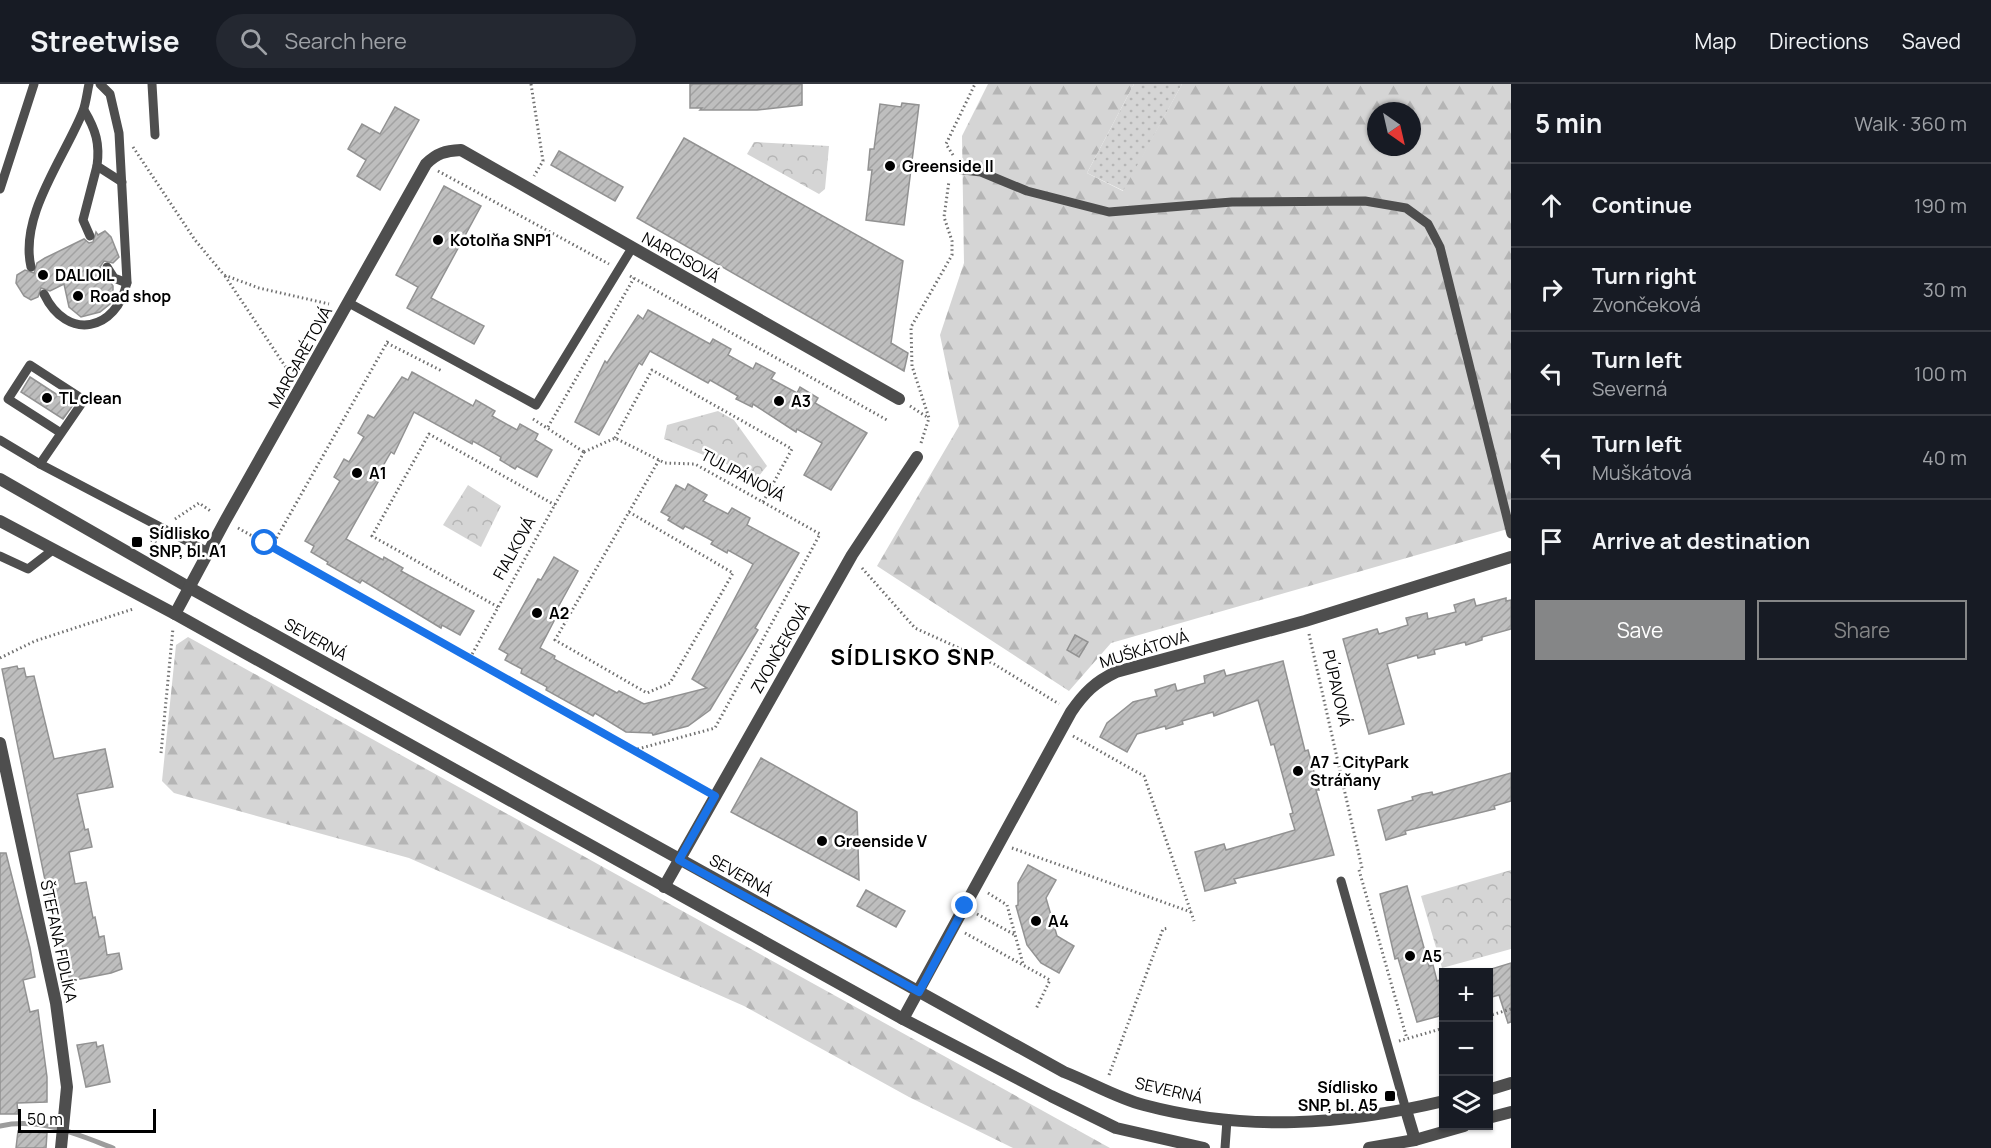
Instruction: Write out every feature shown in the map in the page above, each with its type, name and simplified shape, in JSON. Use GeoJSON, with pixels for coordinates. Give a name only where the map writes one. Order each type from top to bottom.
{"type":"FeatureCollection","features":[{"type":"Feature","properties":{"kind":"street","name":"NARCISOVÁ"},"geometry":{"type":"LineString","coordinates":[[447,150],[461,150],[899,399]]}},
{"type":"Feature","properties":{"kind":"street","name":"MARGARÉTOVÁ"},"geometry":{"type":"LineString","coordinates":[[175,614],[426,164],[435,155],[447,150]]}},
{"type":"Feature","properties":{"kind":"street","name":"ZVONČEKOVÁ"},"geometry":{"type":"LineString","coordinates":[[664,887],[852,555],[917,457]]}},
{"type":"Feature","properties":{"kind":"street","name":"SEVERNÁ"},"geometry":{"type":"LineString","coordinates":[[0,479],[190,588],[1064,1072],[1143,1105],[1227,1120],[1324,1123],[1406,1110],[1439,1102]]}},
{"type":"Feature","properties":{"kind":"street"},"geometry":{"type":"LineString","coordinates":[[0,521],[175,614],[903,1019],[1116,1128],[1183,1146],[1203,1148]]}},
{"type":"Feature","properties":{"kind":"street","name":"MUŠKÁTOVÁ"},"geometry":{"type":"LineString","coordinates":[[903,1019],[1060,730],[1084,693],[1098,680],[1116,672],[1305,621],[1511,557]]}},
{"type":"Feature","properties":{"kind":"street","name":"ŠTEFANA FIDLÍKA"},"geometry":{"type":"LineString","coordinates":[[0,743],[56,1003],[67,1087],[61,1143]]}},
{"type":"Feature","properties":{"kind":"street"},"geometry":{"type":"LineString","coordinates":[[1493,1088],[1511,1083]]}},
{"type":"Feature","properties":{"kind":"street"},"geometry":{"type":"LineString","coordinates":[[1406,1110],[1415,1140]]}},
{"type":"Feature","properties":{"kind":"street"},"geometry":{"type":"LineString","coordinates":[[1493,1117],[1511,1112]]}},
{"type":"Feature","properties":{"kind":"street"},"geometry":{"type":"LineString","coordinates":[[1369,1148],[1415,1140],[1448,1130]]}},
{"type":"Feature","properties":{"kind":"lane"},"geometry":{"type":"LineString","coordinates":[[0,189],[34,84]]}},
{"type":"Feature","properties":{"kind":"lane"},"geometry":{"type":"LineString","coordinates":[[31,267],[28,254],[34,222],[49,178],[84,110],[89,84]]}},
{"type":"Feature","properties":{"kind":"lane"},"geometry":{"type":"LineString","coordinates":[[44,294],[52,309],[66,322],[83,326],[114,314],[124,298],[127,284],[119,133],[110,94],[100,84]]}},
{"type":"Feature","properties":{"kind":"lane"},"geometry":{"type":"LineString","coordinates":[[152,84],[155,135]]}},
{"type":"Feature","properties":{"kind":"lane"},"geometry":{"type":"LineString","coordinates":[[84,110],[94,127],[100,148],[83,220],[90,236]]}},
{"type":"Feature","properties":{"kind":"lane"},"geometry":{"type":"LineString","coordinates":[[97,166],[122,182]]}},
{"type":"Feature","properties":{"kind":"lane"},"geometry":{"type":"LineString","coordinates":[[955,169],[981,172],[1027,191],[1109,212],[1232,202],[1365,201],[1407,208],[1428,224],[1440,247],[1511,534]]}},
{"type":"Feature","properties":{"kind":"lane"},"geometry":{"type":"LineString","coordinates":[[347,306],[536,405],[632,248]]}},
{"type":"Feature","properties":{"kind":"lane"},"geometry":{"type":"LineString","coordinates":[[107,267],[114,278],[127,284]]}},
{"type":"Feature","properties":{"kind":"lane"},"geometry":{"type":"LineString","coordinates":[[40,464],[62,433],[84,400],[30,364],[8,399],[62,433]]}},
{"type":"Feature","properties":{"kind":"lane"},"geometry":{"type":"LineString","coordinates":[[0,440],[40,464],[208,552]]}},
{"type":"Feature","properties":{"kind":"lane"},"geometry":{"type":"LineString","coordinates":[[0,556],[28,569],[54,549]]}},
{"type":"Feature","properties":{"kind":"lane"},"geometry":{"type":"LineString","coordinates":[[1341,881],[1406,1110]]}},
{"type":"Feature","properties":{"kind":"lane"},"geometry":{"type":"LineString","coordinates":[[1225,1148],[1227,1120]]}},
{"type":"Feature","properties":{"kind":"path"},"geometry":{"type":"LineString","coordinates":[[528,188],[543,161],[531,84]]}},
{"type":"Feature","properties":{"kind":"path"},"geometry":{"type":"LineString","coordinates":[[917,457],[929,418],[912,366],[911,327],[951,255],[952,241],[944,217],[947,185],[955,169],[953,156],[946,144],[975,84]]}},
{"type":"Feature","properties":{"kind":"path"},"geometry":{"type":"LineString","coordinates":[[119,133],[135,149],[195,240],[224,275],[272,350],[301,389]]}},
{"type":"Feature","properties":{"kind":"path"},"geometry":{"type":"LineString","coordinates":[[426,164],[886,420]]}},
{"type":"Feature","properties":{"kind":"path"},"geometry":{"type":"LineString","coordinates":[[224,275],[259,288],[347,306]]}},
{"type":"Feature","properties":{"kind":"path"},"geometry":{"type":"LineString","coordinates":[[548,427],[634,278]]}},
{"type":"Feature","properties":{"kind":"path"},"geometry":{"type":"LineString","coordinates":[[272,546],[394,330]]}},
{"type":"Feature","properties":{"kind":"path"},"geometry":{"type":"LineString","coordinates":[[615,438],[652,370],[792,449],[763,502]]}},
{"type":"Feature","properties":{"kind":"path"},"geometry":{"type":"LineString","coordinates":[[899,399],[929,418]]}},
{"type":"Feature","properties":{"kind":"path"},"geometry":{"type":"LineString","coordinates":[[498,607],[372,537],[377,526],[429,434],[555,505]]}},
{"type":"Feature","properties":{"kind":"path","name":"FIALKOVÁ"},"geometry":{"type":"LineString","coordinates":[[470,658],[584,452],[615,438]]}},
{"type":"Feature","properties":{"kind":"path","name":"TULIPÁNOVÁ"},"geometry":{"type":"LineString","coordinates":[[615,438],[665,463],[695,464],[820,534],[715,728],[633,750]]}},
{"type":"Feature","properties":{"kind":"path"},"geometry":{"type":"LineString","coordinates":[[629,512],[733,573],[670,683],[647,693],[555,640],[659,460]]}},
{"type":"Feature","properties":{"kind":"path"},"geometry":{"type":"LineString","coordinates":[[148,564],[173,520],[199,503],[225,521],[715,796]]}},
{"type":"Feature","properties":{"kind":"path"},"geometry":{"type":"LineString","coordinates":[[852,555],[915,628],[994,664],[1071,712]]}},
{"type":"Feature","properties":{"kind":"path"},"geometry":{"type":"LineString","coordinates":[[0,658],[35,641],[117,617],[150,602]]}},
{"type":"Feature","properties":{"kind":"path"},"geometry":{"type":"LineString","coordinates":[[161,753],[169,646],[175,614]]}},
{"type":"Feature","properties":{"kind":"path","name":"PÚPAVOVÁ"},"geometry":{"type":"LineString","coordinates":[[1305,621],[1361,869],[1407,1039]]}},
{"type":"Feature","properties":{"kind":"path"},"geometry":{"type":"LineString","coordinates":[[1060,730],[1144,776],[1194,921]]}},
{"type":"Feature","properties":{"kind":"path"},"geometry":{"type":"LineString","coordinates":[[999,843],[1191,912]]}},
{"type":"Feature","properties":{"kind":"path"},"geometry":{"type":"LineString","coordinates":[[976,886],[1007,905],[1023,965]]}},
{"type":"Feature","properties":{"kind":"path"},"geometry":{"type":"LineString","coordinates":[[965,906],[1015,935]]}},
{"type":"Feature","properties":{"kind":"path"},"geometry":{"type":"LineString","coordinates":[[954,927],[1050,980],[1036,1009]]}},
{"type":"Feature","properties":{"kind":"path"},"geometry":{"type":"LineString","coordinates":[[1104,1088],[1163,929],[1169,928]]}},
{"type":"Feature","properties":{"kind":"path"},"geometry":{"type":"LineString","coordinates":[[1493,1014],[1511,1009]]}},
{"type":"Feature","properties":{"kind":"path"},"geometry":{"type":"LineString","coordinates":[[1388,1044],[1439,1029]]}},
{"type":"Feature","properties":{"kind":"green space"},"geometry":{"type":"Polygon","coordinates":[[[988,84],[1134,84],[1087,173],[1123,191],[1182,84],[1511,84],[1511,528],[1111,643],[1069,691],[877,566],[959,426],[940,335],[964,263],[962,136],[988,84]]]}},
{"type":"Feature","properties":{"kind":"green space"},"geometry":{"type":"Polygon","coordinates":[[[1134,84],[1182,84],[1124,191],[1087,173],[1134,84]]]}},
{"type":"Feature","properties":{"kind":"green space"},"geometry":{"type":"Polygon","coordinates":[[[754,142],[829,146],[825,189],[819,194],[747,154],[754,142]]]}},
{"type":"Feature","properties":{"kind":"green space"},"geometry":{"type":"Polygon","coordinates":[[[718,411],[734,420],[767,466],[758,477],[664,439],[667,425],[718,411]]]}},
{"type":"Feature","properties":{"kind":"green space"},"geometry":{"type":"Polygon","coordinates":[[[468,485],[501,506],[481,547],[443,525],[468,485]]]}},
{"type":"Feature","properties":{"kind":"green space"},"geometry":{"type":"Polygon","coordinates":[[[188,637],[1110,1148],[1013,1148],[909,1097],[744,1006],[409,858],[174,793],[162,781],[176,645],[188,637]]]}},
{"type":"Feature","properties":{"kind":"green space"},"geometry":{"type":"Polygon","coordinates":[[[1511,870],[1511,949],[1442,968],[1421,896],[1511,870]]]}},
{"type":"Feature","properties":{"kind":"building"},"geometry":{"type":"Polygon","coordinates":[[[690,84],[802,84],[802,105],[757,110],[700,110],[702,108],[690,108],[690,84]]]}},
{"type":"Feature","properties":{"kind":"building","name":"Greenside II"},"geometry":{"type":"Polygon","coordinates":[[[902,103],[919,105],[904,225],[866,220],[872,170],[868,170],[870,149],[874,149],[880,104],[901,107],[902,103]]]}},
{"type":"Feature","properties":{"kind":"building"},"geometry":{"type":"Polygon","coordinates":[[[395,107],[419,120],[380,190],[357,176],[366,160],[348,149],[362,124],[380,134],[395,107]]]}},
{"type":"Feature","properties":{"kind":"building"},"geometry":{"type":"Polygon","coordinates":[[[684,138],[903,261],[891,343],[908,353],[904,371],[637,218],[684,138]]]}},
{"type":"Feature","properties":{"kind":"building"},"geometry":{"type":"Polygon","coordinates":[[[559,151],[623,187],[615,201],[551,165],[559,151]]]}},
{"type":"Feature","properties":{"kind":"building","name":"Kotolňa SNP1"},"geometry":{"type":"Polygon","coordinates":[[[444,186],[481,206],[431,298],[484,326],[474,344],[407,308],[418,287],[396,275],[444,186]]]}},
{"type":"Feature","properties":{"kind":"building"},"geometry":{"type":"Polygon","coordinates":[[[105,231],[111,237],[119,257],[113,263],[104,261],[100,267],[113,286],[110,304],[100,312],[81,317],[69,307],[64,284],[50,291],[41,288],[38,297],[31,300],[24,296],[16,283],[17,275],[25,270],[34,273],[37,263],[45,258],[84,239],[89,243],[93,242],[96,232],[98,235],[105,231]]]}},
{"type":"Feature","properties":{"kind":"building","name":"A3"},"geometry":{"type":"Polygon","coordinates":[[[648,310],[710,344],[713,339],[731,349],[728,355],[753,369],[756,363],[775,373],[771,379],[797,393],[800,387],[818,398],[815,403],[867,433],[831,490],[804,475],[822,443],[797,429],[796,432],[753,404],[752,407],[736,399],[738,396],[710,380],[708,383],[650,351],[642,365],[639,363],[599,435],[575,422],[605,361],[607,363],[638,315],[643,319],[648,310]]]}},
{"type":"Feature","properties":{"kind":"building","name":"A1"},"geometry":{"type":"Polygon","coordinates":[[[412,372],[473,406],[476,400],[495,411],[492,416],[517,430],[520,424],[538,434],[535,440],[552,450],[537,477],[517,466],[515,469],[500,460],[501,457],[473,441],[472,444],[414,412],[394,454],[391,452],[375,480],[378,482],[346,539],[383,560],[384,557],[403,568],[401,571],[474,611],[460,635],[442,625],[441,628],[362,580],[360,583],[327,564],[328,562],[311,552],[314,546],[305,541],[340,481],[334,477],[344,459],[349,462],[364,437],[358,433],[368,415],[374,418],[402,377],[408,380],[412,372]]]}},
{"type":"Feature","properties":{"kind":"building","name":"TL clean"},"geometry":{"type":"Polygon","coordinates":[[[30,377],[73,405],[63,419],[21,392],[30,377]]]}},
{"type":"Feature","properties":{"kind":"building","name":"A2"},"geometry":{"type":"Polygon","coordinates":[[[688,484],[707,495],[703,501],[728,514],[732,508],[750,518],[747,525],[799,553],[755,628],[758,630],[710,710],[688,726],[653,735],[652,733],[626,732],[595,713],[593,716],[546,690],[547,687],[521,673],[522,669],[505,660],[508,654],[499,649],[538,579],[541,580],[554,557],[578,571],[551,620],[554,621],[540,648],[555,656],[554,659],[617,693],[619,691],[644,704],[707,688],[692,679],[753,564],[728,550],[727,553],[711,544],[713,541],[685,526],[683,529],[668,520],[670,517],[661,512],[676,485],[685,490],[688,484]]]}},
{"type":"Feature","properties":{"kind":"building"},"geometry":{"type":"Polygon","coordinates":[[[1506,598],[1506,601],[1511,600],[1511,629],[1482,637],[1482,640],[1466,645],[1465,642],[1434,650],[1435,654],[1418,658],[1417,655],[1387,664],[1404,724],[1369,734],[1343,639],[1377,629],[1379,634],[1408,625],[1406,618],[1427,613],[1428,619],[1456,612],[1454,605],[1474,599],[1476,606],[1506,598]]]}},
{"type":"Feature","properties":{"kind":"building"},"geometry":{"type":"Polygon","coordinates":[[[1075,635],[1088,642],[1079,657],[1067,650],[1075,635]]]}},
{"type":"Feature","properties":{"kind":"building","name":"A7 - CityPark Stráňany"},"geometry":{"type":"Polygon","coordinates":[[[1283,661],[1305,751],[1308,750],[1319,790],[1316,790],[1334,855],[1234,879],[1236,883],[1205,891],[1195,852],[1224,844],[1226,850],[1295,830],[1290,814],[1293,813],[1274,744],[1271,745],[1258,700],[1214,716],[1213,712],[1182,721],[1183,724],[1166,729],[1165,726],[1137,734],[1127,752],[1100,737],[1107,723],[1133,702],[1157,696],[1155,690],[1175,684],[1177,691],[1205,683],[1204,676],[1224,670],[1226,676],[1283,661]]]}},
{"type":"Feature","properties":{"kind":"building"},"geometry":{"type":"Polygon","coordinates":[[[17,666],[18,669],[24,668],[26,677],[34,676],[54,759],[105,749],[113,787],[77,794],[85,830],[88,829],[92,847],[69,852],[75,884],[86,882],[93,918],[95,917],[99,937],[104,936],[107,955],[119,953],[122,969],[111,973],[70,981],[61,939],[57,939],[2,669],[17,666]]]}},
{"type":"Feature","properties":{"kind":"building","name":"Greenside V"},"geometry":{"type":"Polygon","coordinates":[[[761,758],[857,812],[859,880],[731,812],[761,758]]]}},
{"type":"Feature","properties":{"kind":"building"},"geometry":{"type":"Polygon","coordinates":[[[1511,773],[1511,801],[1494,806],[1495,809],[1405,831],[1406,834],[1386,840],[1378,810],[1413,800],[1412,797],[1422,794],[1432,792],[1433,795],[1511,773]]]}},
{"type":"Feature","properties":{"kind":"building"},"geometry":{"type":"Polygon","coordinates":[[[0,853],[6,853],[30,948],[35,977],[23,980],[30,1012],[38,1010],[47,1077],[47,1102],[17,1103],[18,1114],[0,1114],[0,853]]]}},
{"type":"Feature","properties":{"kind":"building","name":"A4"},"geometry":{"type":"Polygon","coordinates":[[[1028,865],[1056,880],[1046,898],[1057,936],[1074,946],[1059,973],[1041,963],[1027,945],[1016,906],[1018,905],[1018,883],[1028,865]]]}},
{"type":"Feature","properties":{"kind":"building","name":"A5"},"geometry":{"type":"Polygon","coordinates":[[[1407,886],[1429,966],[1433,965],[1437,981],[1439,980],[1439,1016],[1417,1022],[1398,958],[1395,959],[1380,894],[1407,886]]]}},
{"type":"Feature","properties":{"kind":"building"},"geometry":{"type":"Polygon","coordinates":[[[866,890],[905,911],[896,927],[857,906],[866,890]]]}},
{"type":"Feature","properties":{"kind":"building","name":"A5"},"geometry":{"type":"Polygon","coordinates":[[[1511,963],[1511,1022],[1508,1023],[1499,995],[1493,997],[1493,968],[1511,963]]]}},
{"type":"Feature","properties":{"kind":"building"},"geometry":{"type":"Polygon","coordinates":[[[96,1042],[97,1047],[103,1045],[110,1082],[86,1087],[77,1045],[96,1042]]]}},
{"type":"Feature","properties":{"kind":"building"},"geometry":{"type":"Polygon","coordinates":[[[18,1131],[47,1133],[46,1148],[16,1148],[18,1131]]]}},
{"type":"Feature","properties":{"kind":"waterway"},"geometry":{"type":"LineString","coordinates":[[0,1126],[44,1125],[113,1148]]}},
{"type":"Feature","properties":{"kind":"place","name":"Greenside II"},"geometry":{"type":"Point","coordinates":[890,166]}},
{"type":"Feature","properties":{"kind":"place","name":"Kotolňa SNP1"},"geometry":{"type":"Point","coordinates":[438,240]}},
{"type":"Feature","properties":{"kind":"place","name":"DALIOIL"},"geometry":{"type":"Point","coordinates":[43,275]}},
{"type":"Feature","properties":{"kind":"place","name":"Road shop"},"geometry":{"type":"Point","coordinates":[78,296]}},
{"type":"Feature","properties":{"kind":"place","name":"TL clean"},"geometry":{"type":"Point","coordinates":[47,398]}},
{"type":"Feature","properties":{"kind":"place","name":"A3"},"geometry":{"type":"Point","coordinates":[779,401]}},
{"type":"Feature","properties":{"kind":"place","name":"A1"},"geometry":{"type":"Point","coordinates":[357,473]}},
{"type":"Feature","properties":{"kind":"place","name":"Sídlisko SNP, bl. A1"},"geometry":{"type":"Point","coordinates":[137,542]}},
{"type":"Feature","properties":{"kind":"place","name":"A2"},"geometry":{"type":"Point","coordinates":[537,613]}},
{"type":"Feature","properties":{"kind":"place","name":"A7 - CityPark Stráňany"},"geometry":{"type":"Point","coordinates":[1298,771]}},
{"type":"Feature","properties":{"kind":"place","name":"Greenside V"},"geometry":{"type":"Point","coordinates":[822,841]}},
{"type":"Feature","properties":{"kind":"place","name":"A4"},"geometry":{"type":"Point","coordinates":[1036,921]}},
{"type":"Feature","properties":{"kind":"place","name":"A5"},"geometry":{"type":"Point","coordinates":[1410,956]}},
{"type":"Feature","properties":{"kind":"place","name":"Sídlisko SNP, bl. A5"},"geometry":{"type":"Point","coordinates":[1390,1096]}},
{"type":"Feature","properties":{"kind":"district","name":"SÍDLISKO SNP"},"geometry":{"type":"Point","coordinates":[913,657]}},
{"type":"Feature","properties":{"kind":"route"},"geometry":{"type":"LineString","coordinates":[[265,543],[715,796],[679,860],[919,992],[965,906]]}}]}
